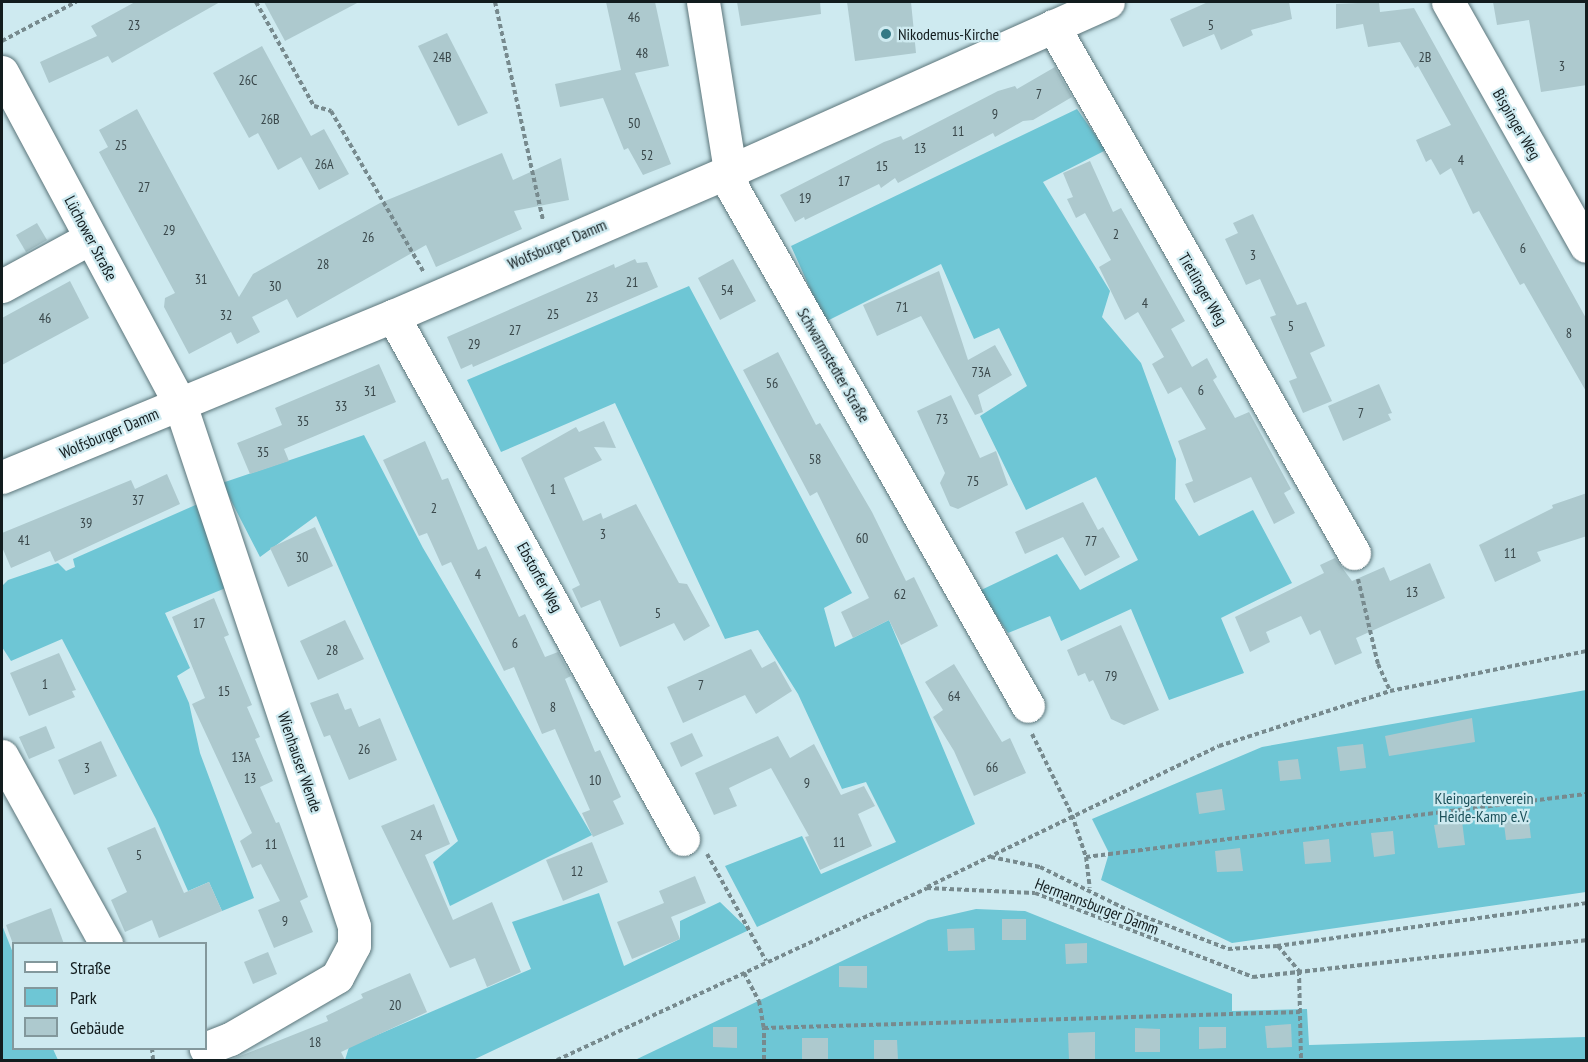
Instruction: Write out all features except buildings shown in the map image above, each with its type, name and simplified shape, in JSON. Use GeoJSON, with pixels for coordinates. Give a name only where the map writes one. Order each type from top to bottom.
{"type":"FeatureCollection","features":[{"type":"Feature","properties":{"kind":"street","name":"Schwarmstedter Straße"},"geometry":{"type":"LineString","coordinates":[[703,2],[733,189],[1028,706]]}},
{"type":"Feature","properties":{"kind":"street","name":"Wolfsburger Damm"},"geometry":{"type":"LineString","coordinates":[[2,477],[393,316],[437,294],[730,171],[1108,2]]}},
{"type":"Feature","properties":{"kind":"street","name":"Bispinger Weg"},"geometry":{"type":"LineString","coordinates":[[1448,2],[1587,246]]}},
{"type":"Feature","properties":{"kind":"street","name":"Tietlinger Weg"},"geometry":{"type":"LineString","coordinates":[[1053,26],[1354,553]]}},
{"type":"Feature","properties":{"kind":"street","name":"Lüchower Straße"},"geometry":{"type":"LineString","coordinates":[[5,86],[180,404]]}},
{"type":"Feature","properties":{"kind":"street"},"geometry":{"type":"LineString","coordinates":[[2,286],[90,238]]}},
{"type":"Feature","properties":{"kind":"street","name":"Ebstorfer Weg"},"geometry":{"type":"LineString","coordinates":[[393,316],[683,839]]}},
{"type":"Feature","properties":{"kind":"street","name":"Wienhauser Wende"},"geometry":{"type":"LineString","coordinates":[[180,404],[354,926],[354,945],[337,977],[230,1039],[207,1048]]}},
{"type":"Feature","properties":{"kind":"street"},"geometry":{"type":"LineString","coordinates":[[2,756],[105,942]]}},
{"type":"Feature","properties":{"kind":"path"},"geometry":{"type":"LineString","coordinates":[[2,41],[76,2]]}},
{"type":"Feature","properties":{"kind":"path"},"geometry":{"type":"LineString","coordinates":[[256,2],[314,106],[331,111],[437,294]]}},
{"type":"Feature","properties":{"kind":"path"},"geometry":{"type":"LineString","coordinates":[[495,2],[549,247]]}},
{"type":"Feature","properties":{"kind":"path"},"geometry":{"type":"LineString","coordinates":[[1354,553],[1378,664],[1390,691]]}},
{"type":"Feature","properties":{"kind":"path"},"geometry":{"type":"LineString","coordinates":[[557,1060],[927,888],[1072,815],[1219,746],[1390,691],[1587,651]]}},
{"type":"Feature","properties":{"kind":"path"},"geometry":{"type":"LineString","coordinates":[[1028,706],[1034,743],[1072,815],[1086,857],[1090,889]]}},
{"type":"Feature","properties":{"kind":"path"},"geometry":{"type":"LineString","coordinates":[[1086,857],[1587,794]]}},
{"type":"Feature","properties":{"kind":"path"},"geometry":{"type":"LineString","coordinates":[[683,839],[699,841],[766,961]]}},
{"type":"Feature","properties":{"kind":"path"},"geometry":{"type":"LineString","coordinates":[[989,857],[1040,867],[1090,889],[1130,911],[1228,949],[1277,946],[1587,903]]}},
{"type":"Feature","properties":{"kind":"path","name":"Hermannsburger Damm"},"geometry":{"type":"LineString","coordinates":[[927,888],[941,890],[990,888],[1035,893],[1235,973],[1253,977],[1587,940]]}},
{"type":"Feature","properties":{"kind":"path"},"geometry":{"type":"LineString","coordinates":[[1277,946],[1299,971],[1301,1060]]}},
{"type":"Feature","properties":{"kind":"path"},"geometry":{"type":"LineString","coordinates":[[744,973],[759,1001],[764,1028],[764,1060]]}},
{"type":"Feature","properties":{"kind":"path"},"geometry":{"type":"LineString","coordinates":[[764,1028],[1300,1012]]}},
{"type":"Feature","properties":{"kind":"green space"},"geometry":{"type":"Polygon","coordinates":[[[1077,109],[1106,150],[1043,182],[1110,291],[1102,317],[1141,363],[1176,459],[1175,499],[1199,536],[1253,510],[1292,583],[1221,618],[1244,673],[1169,700],[1131,609],[1061,641],[1050,616],[1008,633],[979,591],[1057,554],[1080,590],[1138,560],[1096,477],[1026,510],[980,416],[1027,386],[999,328],[974,339],[941,264],[825,322],[791,246],[1077,109]]]}},
{"type":"Feature","properties":{"kind":"green space"},"geometry":{"type":"Polygon","coordinates":[[[689,286],[852,593],[824,608],[835,647],[889,620],[975,824],[757,927],[725,866],[802,836],[821,874],[896,842],[866,782],[842,789],[798,694],[758,630],[725,639],[615,403],[501,452],[467,380],[689,286]]]}},
{"type":"Feature","properties":{"kind":"green space"},"geometry":{"type":"Polygon","coordinates":[[[364,435],[423,548],[592,835],[450,906],[433,862],[458,841],[316,516],[260,557],[222,483],[364,435]]]}},
{"type":"Feature","properties":{"kind":"green space"},"geometry":{"type":"Polygon","coordinates":[[[200,503],[228,587],[165,613],[190,668],[177,676],[189,703],[200,753],[254,898],[222,911],[209,882],[188,891],[156,819],[62,639],[11,661],[2,647],[2,586],[8,580],[58,563],[66,571],[75,567],[73,559],[200,503]]]}},
{"type":"Feature","properties":{"kind":"green space","name":"Kleingartenverein Heide-Kamp e.V."},"geometry":{"type":"Polygon","coordinates":[[[1586,690],[1586,892],[1232,943],[1101,880],[1109,853],[1092,819],[1262,747],[1586,690]]]}},
{"type":"Feature","properties":{"kind":"green space"},"geometry":{"type":"Polygon","coordinates":[[[599,893],[624,966],[680,939],[680,921],[720,902],[749,930],[473,1060],[345,1060],[349,1047],[531,969],[512,922],[599,893]]]}},
{"type":"Feature","properties":{"kind":"green space"},"geometry":{"type":"Polygon","coordinates":[[[976,909],[1025,911],[1232,994],[1232,1011],[1307,1009],[1309,1045],[1586,1037],[1586,1060],[635,1060],[928,920],[976,909]]]}},
{"type":"Feature","properties":{"kind":"green space"},"geometry":{"type":"Polygon","coordinates":[[[2,925],[12,950],[12,1050],[53,1050],[58,1060],[2,1060],[2,925]]]}},
{"type":"Feature","properties":{"kind":"place","name":"Nikodemus-Kirche"},"geometry":{"type":"Point","coordinates":[886,34]}}]}
